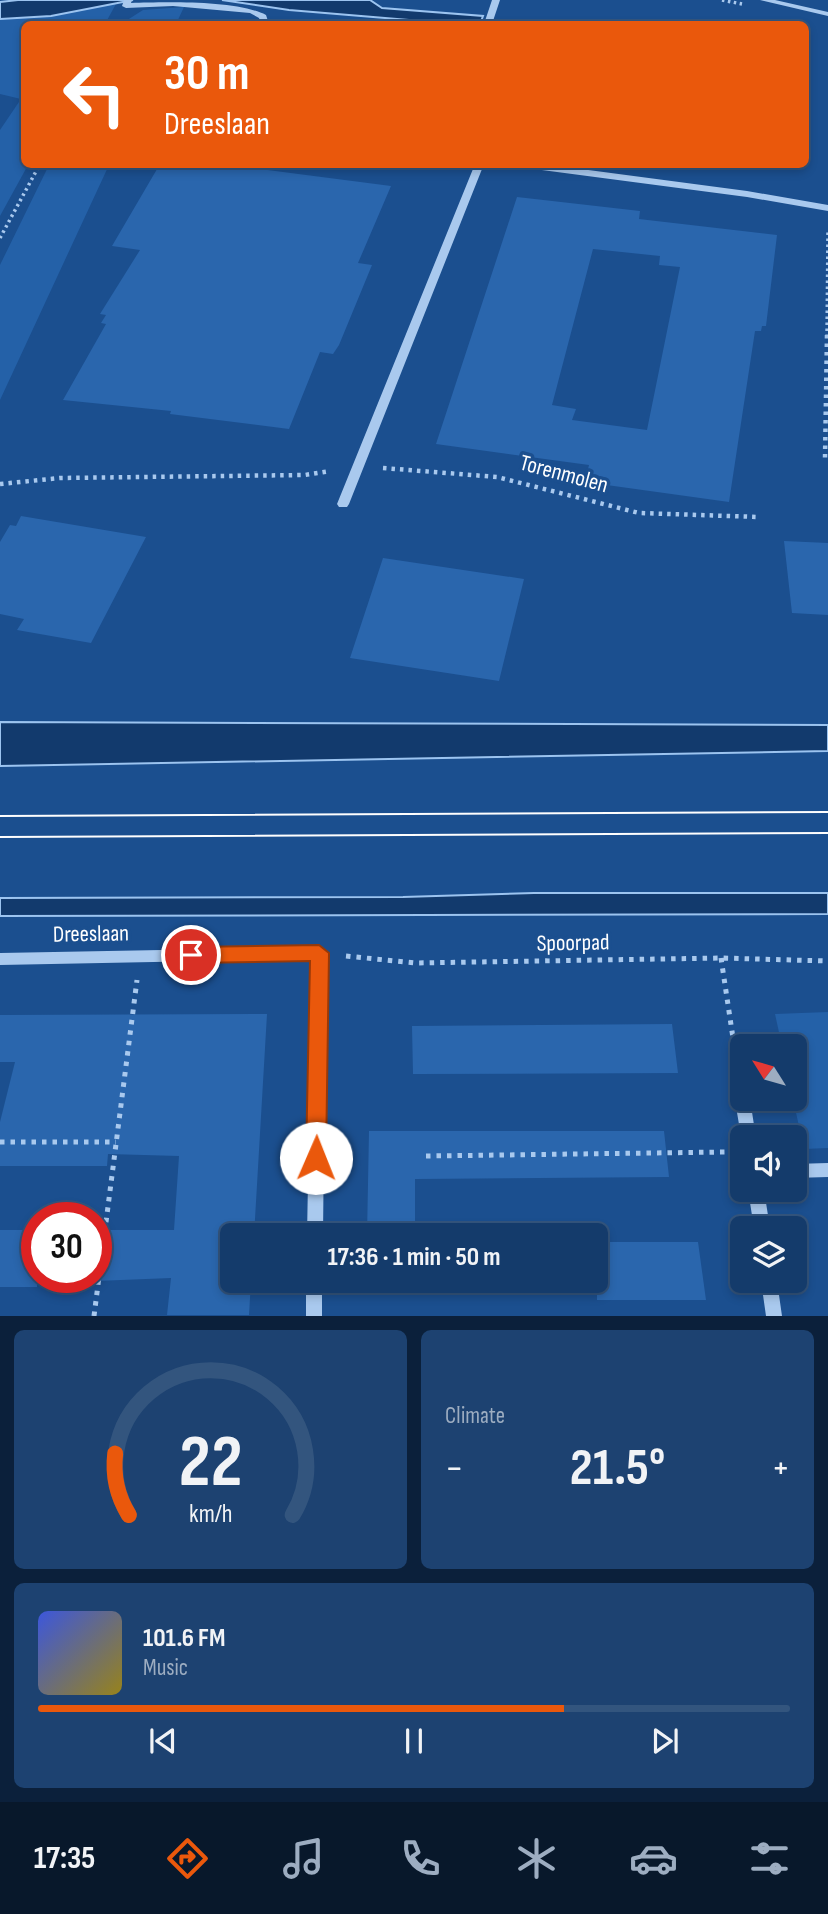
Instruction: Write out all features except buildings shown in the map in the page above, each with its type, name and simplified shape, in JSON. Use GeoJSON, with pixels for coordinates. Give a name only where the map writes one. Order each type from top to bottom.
{"type":"FeatureCollection","features":[{"type":"Feature","properties":{"kind":"street"},"geometry":{"type":"LineString","coordinates":[[489,20],[496,0]]}},
{"type":"Feature","properties":{"kind":"street"},"geometry":{"type":"LineString","coordinates":[[764,0],[828,14]]}},
{"type":"Feature","properties":{"kind":"street"},"geometry":{"type":"LineString","coordinates":[[128,2],[222,6],[252,11],[263,17],[264,21]]}},
{"type":"Feature","properties":{"kind":"street"},"geometry":{"type":"LineString","coordinates":[[343,504],[478,168]]}},
{"type":"Feature","properties":{"kind":"street"},"geometry":{"type":"LineString","coordinates":[[549,168],[747,194],[828,208]]}},
{"type":"Feature","properties":{"kind":"street"},"geometry":{"type":"LineString","coordinates":[[315,1223],[319,953]]}},
{"type":"Feature","properties":{"kind":"street","name":"Dreeslaan"},"geometry":{"type":"LineString","coordinates":[[0,958],[319,953]]}},
{"type":"Feature","properties":{"kind":"street"},"geometry":{"type":"LineString","coordinates":[[807,1171],[828,1170]]}},
{"type":"Feature","properties":{"kind":"street"},"geometry":{"type":"LineString","coordinates":[[314,1293],[314,1315]]}},
{"type":"Feature","properties":{"kind":"street"},"geometry":{"type":"LineString","coordinates":[[771,1293],[774,1315]]}},
{"type":"Feature","properties":{"kind":"path"},"geometry":{"type":"LineString","coordinates":[[0,238],[38,168]]}},
{"type":"Feature","properties":{"kind":"path"},"geometry":{"type":"LineString","coordinates":[[828,231],[825,458],[828,458]]}},
{"type":"Feature","properties":{"kind":"path","name":"Torenmolen"},"geometry":{"type":"LineString","coordinates":[[0,484],[60,478],[305,475],[359,466],[497,477],[639,513],[759,517]]}},
{"type":"Feature","properties":{"kind":"path","name":"Spoorpad"},"geometry":{"type":"LineString","coordinates":[[319,953],[415,963],[721,958],[828,961]]}},
{"type":"Feature","properties":{"kind":"path"},"geometry":{"type":"LineString","coordinates":[[94,1315],[140,956]]}},
{"type":"Feature","properties":{"kind":"path"},"geometry":{"type":"LineString","coordinates":[[721,958],[732,1034]]}},
{"type":"Feature","properties":{"kind":"path"},"geometry":{"type":"LineString","coordinates":[[0,1142],[116,1142]]}},
{"type":"Feature","properties":{"kind":"path"},"geometry":{"type":"LineString","coordinates":[[426,1156],[728,1153]]}},
{"type":"Feature","properties":{"kind":"shaded area"},"geometry":{"type":"Polygon","coordinates":[[[133,0],[51,16],[0,19],[0,2],[133,0]]]}},
{"type":"Feature","properties":{"kind":"shaded area"},"geometry":{"type":"Polygon","coordinates":[[[222,0],[370,0],[382,8],[483,16],[481,21],[421,21],[289,10],[222,0]]]}},
{"type":"Feature","properties":{"kind":"shaded area"},"geometry":{"type":"Polygon","coordinates":[[[117,2],[107,21],[21,21],[21,99],[0,94],[0,19],[51,16],[117,2]]]}},
{"type":"Feature","properties":{"kind":"shaded area"},"geometry":{"type":"Polygon","coordinates":[[[184,7],[177,21],[126,21],[143,10],[184,7]]]}},
{"type":"Feature","properties":{"kind":"shaded area"},"geometry":{"type":"Polygon","coordinates":[[[21,99],[21,168],[26,168],[0,216],[0,130],[21,99]]]}},
{"type":"Feature","properties":{"kind":"shaded area"},"geometry":{"type":"Polygon","coordinates":[[[48,168],[108,168],[0,400],[0,265],[48,168]]]}},
{"type":"Feature","properties":{"kind":"shaded area"},"geometry":{"type":"Polygon","coordinates":[[[0,722],[828,725],[828,751],[0,766],[0,722]]]}},
{"type":"Feature","properties":{"kind":"shaded area"},"geometry":{"type":"Polygon","coordinates":[[[534,893],[828,893],[828,914],[0,916],[0,898],[403,897],[534,893]]]}},
{"type":"Feature","properties":{"kind":"shaded area"},"geometry":{"type":"Polygon","coordinates":[[[828,1012],[828,1148],[807,1149],[807,1125],[799,1125],[796,1111],[807,1111],[807,1034],[779,1034],[775,1014],[828,1012]]]}},
{"type":"Feature","properties":{"kind":"tram line"},"geometry":{"type":"LineString","coordinates":[[0,816],[828,812]]}},
{"type":"Feature","properties":{"kind":"tram line"},"geometry":{"type":"LineString","coordinates":[[0,837],[828,833]]}},
{"type":"Feature","properties":{"kind":"route"},"geometry":{"type":"LineString","coordinates":[[191,955],[319,953],[316,1158]]}}]}
